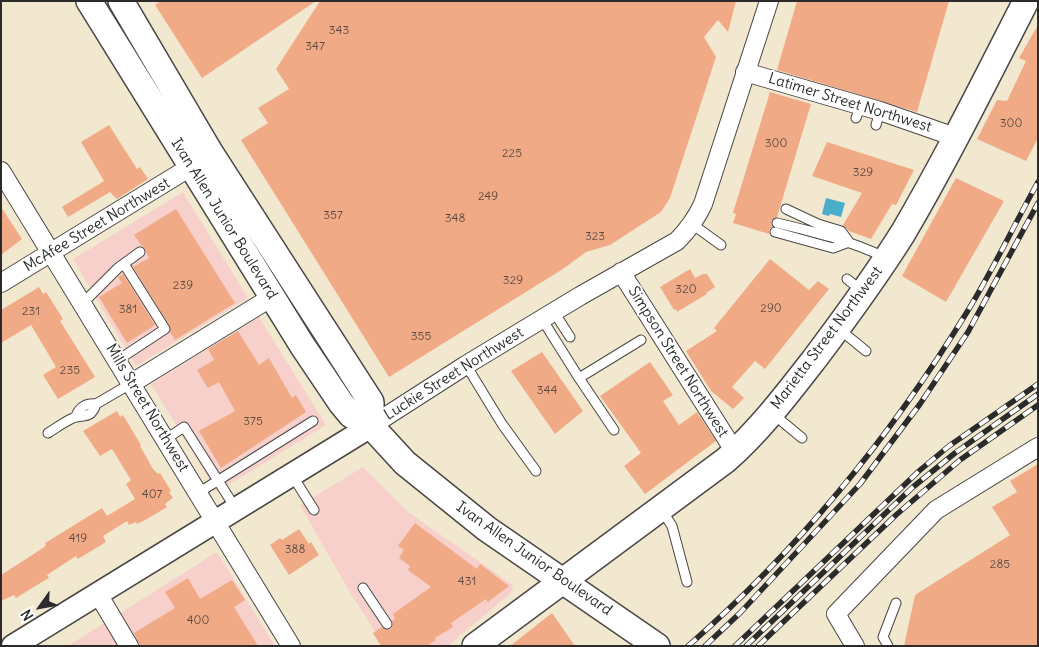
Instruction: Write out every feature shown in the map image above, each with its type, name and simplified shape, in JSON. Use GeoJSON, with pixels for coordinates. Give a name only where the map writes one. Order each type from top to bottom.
{"type":"FeatureCollection","features":[{"type":"Feature","properties":{"kind":"main road","name":"Ivan Allen Junior Boulevard"},"geometry":{"type":"LineString","coordinates":[[89,1],[272,297],[341,404],[351,415],[371,426],[406,463],[487,529],[656,645]]}},
{"type":"Feature","properties":{"kind":"main road","name":"Ivan Allen Junior Boulevard"},"geometry":{"type":"LineString","coordinates":[[121,1],[210,152],[371,402],[371,426]]}},
{"type":"Feature","properties":{"kind":"main road","name":"Marietta Street Northwest"},"geometry":{"type":"LineString","coordinates":[[475,646],[735,452],[771,413],[838,328],[856,286],[887,258],[955,137],[1026,1]]}},
{"type":"Feature","properties":{"kind":"street","name":"Luckie Street Northwest"},"geometry":{"type":"LineString","coordinates":[[13,646],[236,510],[466,365],[621,272],[676,242],[692,224],[703,204],[769,1]]}},
{"type":"Feature","properties":{"kind":"street","name":"Latimer Street Northwest"},"geometry":{"type":"LineString","coordinates":[[745,72],[858,112],[955,137]]}},
{"type":"Feature","properties":{"kind":"street","name":"McAfee Street Northwest"},"geometry":{"type":"LineString","coordinates":[[1,283],[192,166]]}},
{"type":"Feature","properties":{"kind":"street","name":"Mills Street Northwest"},"geometry":{"type":"LineString","coordinates":[[1,171],[291,646]]}},
{"type":"Feature","properties":{"kind":"street","name":"Simpson Street Northwest"},"geometry":{"type":"LineString","coordinates":[[621,272],[735,452]]}},
{"type":"Feature","properties":{"kind":"street"},"geometry":{"type":"LineString","coordinates":[[132,383],[272,297]]}},
{"type":"Feature","properties":{"kind":"street"},"geometry":{"type":"LineString","coordinates":[[855,646],[836,614],[936,510],[1038,446]]}},
{"type":"Feature","properties":{"kind":"street"},"geometry":{"type":"LineString","coordinates":[[98,594],[129,646]]}},
{"type":"Feature","properties":{"kind":"lane"},"geometry":{"type":"LineString","coordinates":[[786,209],[816,228],[887,258]]}},
{"type":"Feature","properties":{"kind":"lane"},"geometry":{"type":"LineString","coordinates":[[692,224],[721,245]]}},
{"type":"Feature","properties":{"kind":"lane"},"geometry":{"type":"LineString","coordinates":[[816,228],[776,227],[833,248],[849,242]]}},
{"type":"Feature","properties":{"kind":"lane"},"geometry":{"type":"LineString","coordinates":[[83,303],[107,278],[140,252]]}},
{"type":"Feature","properties":{"kind":"lane"},"geometry":{"type":"LineString","coordinates":[[118,360],[165,328],[124,264]]}},
{"type":"Feature","properties":{"kind":"lane"},"geometry":{"type":"LineString","coordinates":[[548,316],[570,337]]}},
{"type":"Feature","properties":{"kind":"lane"},"geometry":{"type":"LineString","coordinates":[[548,316],[579,378],[614,430]]}},
{"type":"Feature","properties":{"kind":"lane"},"geometry":{"type":"LineString","coordinates":[[838,328],[866,351]]}},
{"type":"Feature","properties":{"kind":"lane"},"geometry":{"type":"LineString","coordinates":[[579,378],[641,340]]}},
{"type":"Feature","properties":{"kind":"lane"},"geometry":{"type":"LineString","coordinates":[[466,365],[502,424],[536,472]]}},
{"type":"Feature","properties":{"kind":"lane"},"geometry":{"type":"LineString","coordinates":[[48,433],[76,417],[84,417],[91,412],[96,404],[132,383]]}},
{"type":"Feature","properties":{"kind":"lane"},"geometry":{"type":"LineString","coordinates":[[771,413],[802,438]]}},
{"type":"Feature","properties":{"kind":"lane"},"geometry":{"type":"LineString","coordinates":[[198,493],[313,421]]}},
{"type":"Feature","properties":{"kind":"lane"},"geometry":{"type":"LineString","coordinates":[[166,439],[184,427],[236,510]]}},
{"type":"Feature","properties":{"kind":"lane"},"geometry":{"type":"LineString","coordinates":[[292,475],[314,510]]}},
{"type":"Feature","properties":{"kind":"lane"},"geometry":{"type":"LineString","coordinates":[[661,508],[672,526],[687,582]]}},
{"type":"Feature","properties":{"kind":"lane"},"geometry":{"type":"LineString","coordinates":[[363,588],[387,624]]}},
{"type":"Feature","properties":{"kind":"lane"},"geometry":{"type":"LineString","coordinates":[[888,646],[882,637],[896,603]]}},
{"type":"Feature","properties":{"kind":"shaded area"},"geometry":{"type":"Polygon","coordinates":[[[183,192],[248,298],[136,366],[73,259],[183,192]]]}},
{"type":"Feature","properties":{"kind":"shaded area"},"geometry":{"type":"Polygon","coordinates":[[[259,317],[326,425],[217,492],[151,384],[259,317]]]}},
{"type":"Feature","properties":{"kind":"shaded area"},"geometry":{"type":"Polygon","coordinates":[[[363,467],[408,512],[513,585],[511,593],[448,646],[384,646],[348,589],[300,505],[363,467]]]}},
{"type":"Feature","properties":{"kind":"shaded area"},"geometry":{"type":"Polygon","coordinates":[[[217,552],[275,646],[68,646],[217,552]]]}},
{"type":"Feature","properties":{"kind":"water"},"geometry":{"type":"Polygon","coordinates":[[[826,198],[845,203],[841,217],[822,214],[826,198]]]}},
{"type":"Feature","properties":{"kind":"building"},"geometry":{"type":"Polygon","coordinates":[[[161,1],[316,1],[202,78],[155,5],[161,1]]]}},
{"type":"Feature","properties":{"kind":"building"},"geometry":{"type":"Polygon","coordinates":[[[320,1],[736,1],[728,32],[718,20],[704,37],[716,57],[670,198],[661,212],[610,245],[586,252],[563,269],[389,377],[241,140],[268,123],[258,108],[289,89],[276,69],[320,1]]]}},
{"type":"Feature","properties":{"kind":"building"},"geometry":{"type":"Polygon","coordinates":[[[797,1],[949,1],[917,112],[777,70],[797,1]]]}},
{"type":"Feature","properties":{"kind":"building"},"geometry":{"type":"Polygon","coordinates":[[[1038,25],[1038,138],[1026,161],[977,139],[997,100],[1007,101],[1026,61],[1019,58],[1038,25]]]}},
{"type":"Feature","properties":{"kind":"building"},"geometry":{"type":"Polygon","coordinates":[[[770,92],[811,104],[777,217],[771,221],[772,227],[769,230],[769,234],[733,223],[736,214],[733,213],[770,92]]]}},
{"type":"Feature","properties":{"kind":"building"},"geometry":{"type":"Polygon","coordinates":[[[109,125],[137,169],[140,167],[148,179],[117,199],[110,192],[68,217],[62,207],[104,181],[81,142],[109,125]]]}},
{"type":"Feature","properties":{"kind":"building"},"geometry":{"type":"Polygon","coordinates":[[[827,142],[914,170],[896,205],[892,204],[871,239],[849,231],[843,225],[862,193],[812,176],[827,142]]]}},
{"type":"Feature","properties":{"kind":"building"},"geometry":{"type":"Polygon","coordinates":[[[956,178],[1004,201],[946,302],[902,276],[956,178]]]}},
{"type":"Feature","properties":{"kind":"building"},"geometry":{"type":"Polygon","coordinates":[[[1,207],[22,239],[1,255],[1,207]]]}},
{"type":"Feature","properties":{"kind":"building"},"geometry":{"type":"Polygon","coordinates":[[[176,209],[235,303],[175,340],[170,332],[170,326],[133,267],[149,258],[145,249],[134,235],[176,209]]]}},
{"type":"Feature","properties":{"kind":"building"},"geometry":{"type":"Polygon","coordinates":[[[770,259],[809,290],[818,281],[829,289],[765,369],[755,361],[732,387],[744,398],[733,409],[711,391],[686,351],[717,331],[714,328],[770,259]]]}},
{"type":"Feature","properties":{"kind":"building"},"geometry":{"type":"Polygon","coordinates":[[[690,269],[695,278],[707,274],[715,287],[677,312],[660,287],[690,269]]]}},
{"type":"Feature","properties":{"kind":"building"},"geometry":{"type":"Polygon","coordinates":[[[123,274],[155,325],[127,343],[99,297],[122,283],[118,277],[123,274]]]}},
{"type":"Feature","properties":{"kind":"building"},"geometry":{"type":"Polygon","coordinates":[[[39,287],[43,294],[46,292],[63,319],[60,321],[95,377],[58,399],[43,375],[56,367],[31,325],[1,343],[1,310],[39,287]]]}},
{"type":"Feature","properties":{"kind":"building"},"geometry":{"type":"Polygon","coordinates":[[[238,331],[259,365],[269,358],[292,398],[296,395],[306,412],[221,468],[199,431],[235,411],[219,382],[208,388],[197,370],[214,360],[208,349],[238,331]]]}},
{"type":"Feature","properties":{"kind":"building"},"geometry":{"type":"Polygon","coordinates":[[[542,352],[583,411],[555,434],[511,371],[542,352]]]}},
{"type":"Feature","properties":{"kind":"building"},"geometry":{"type":"Polygon","coordinates":[[[650,362],[673,395],[663,401],[679,425],[697,412],[716,441],[645,494],[624,466],[641,453],[600,396],[650,362]]]}},
{"type":"Feature","properties":{"kind":"building"},"geometry":{"type":"Polygon","coordinates":[[[117,411],[120,417],[123,415],[153,469],[158,474],[160,473],[173,498],[165,504],[167,507],[147,519],[137,524],[136,522],[129,525],[127,521],[103,536],[106,542],[78,559],[76,556],[47,575],[49,578],[16,598],[14,595],[1,601],[1,575],[43,548],[46,545],[45,543],[102,508],[107,516],[135,499],[126,484],[131,480],[112,449],[100,456],[83,431],[117,411]]]}},
{"type":"Feature","properties":{"kind":"building"},"geometry":{"type":"Polygon","coordinates":[[[1038,464],[1038,646],[904,646],[915,595],[1010,535],[992,507],[1017,492],[1010,481],[1038,464]]]}},
{"type":"Feature","properties":{"kind":"building"},"geometry":{"type":"Polygon","coordinates":[[[415,523],[477,569],[480,564],[509,586],[488,602],[486,599],[451,623],[453,627],[435,638],[436,640],[427,646],[381,646],[373,633],[382,627],[387,630],[391,629],[392,621],[395,619],[393,614],[431,587],[408,570],[410,566],[399,558],[404,550],[398,546],[415,523]]]}},
{"type":"Feature","properties":{"kind":"building"},"geometry":{"type":"Polygon","coordinates":[[[299,529],[309,544],[311,542],[319,555],[289,575],[270,545],[299,529]]]}},
{"type":"Feature","properties":{"kind":"building"},"geometry":{"type":"Polygon","coordinates":[[[188,578],[200,599],[232,580],[245,600],[234,607],[258,646],[140,646],[134,633],[175,608],[165,592],[188,578]]]}},
{"type":"Feature","properties":{"kind":"building"},"geometry":{"type":"Polygon","coordinates":[[[552,613],[575,646],[510,646],[552,613]]]}},
{"type":"Feature","properties":{"kind":"railway"},"geometry":{"type":"LineString","coordinates":[[688,646],[767,571],[805,531],[874,447],[907,403],[967,312],[1038,182]]}},
{"type":"Feature","properties":{"kind":"railway"},"geometry":{"type":"LineString","coordinates":[[705,646],[740,613],[860,484],[920,404],[968,332],[1038,203]]}},
{"type":"Feature","properties":{"kind":"railway"},"geometry":{"type":"LineString","coordinates":[[735,646],[919,471],[949,446],[1038,384]]}},
{"type":"Feature","properties":{"kind":"railway"},"geometry":{"type":"LineString","coordinates":[[746,646],[913,487],[955,453],[1038,394]]}},
{"type":"Feature","properties":{"kind":"railway"},"geometry":{"type":"LineString","coordinates":[[758,646],[896,515],[960,460],[1038,405]]}}]}
